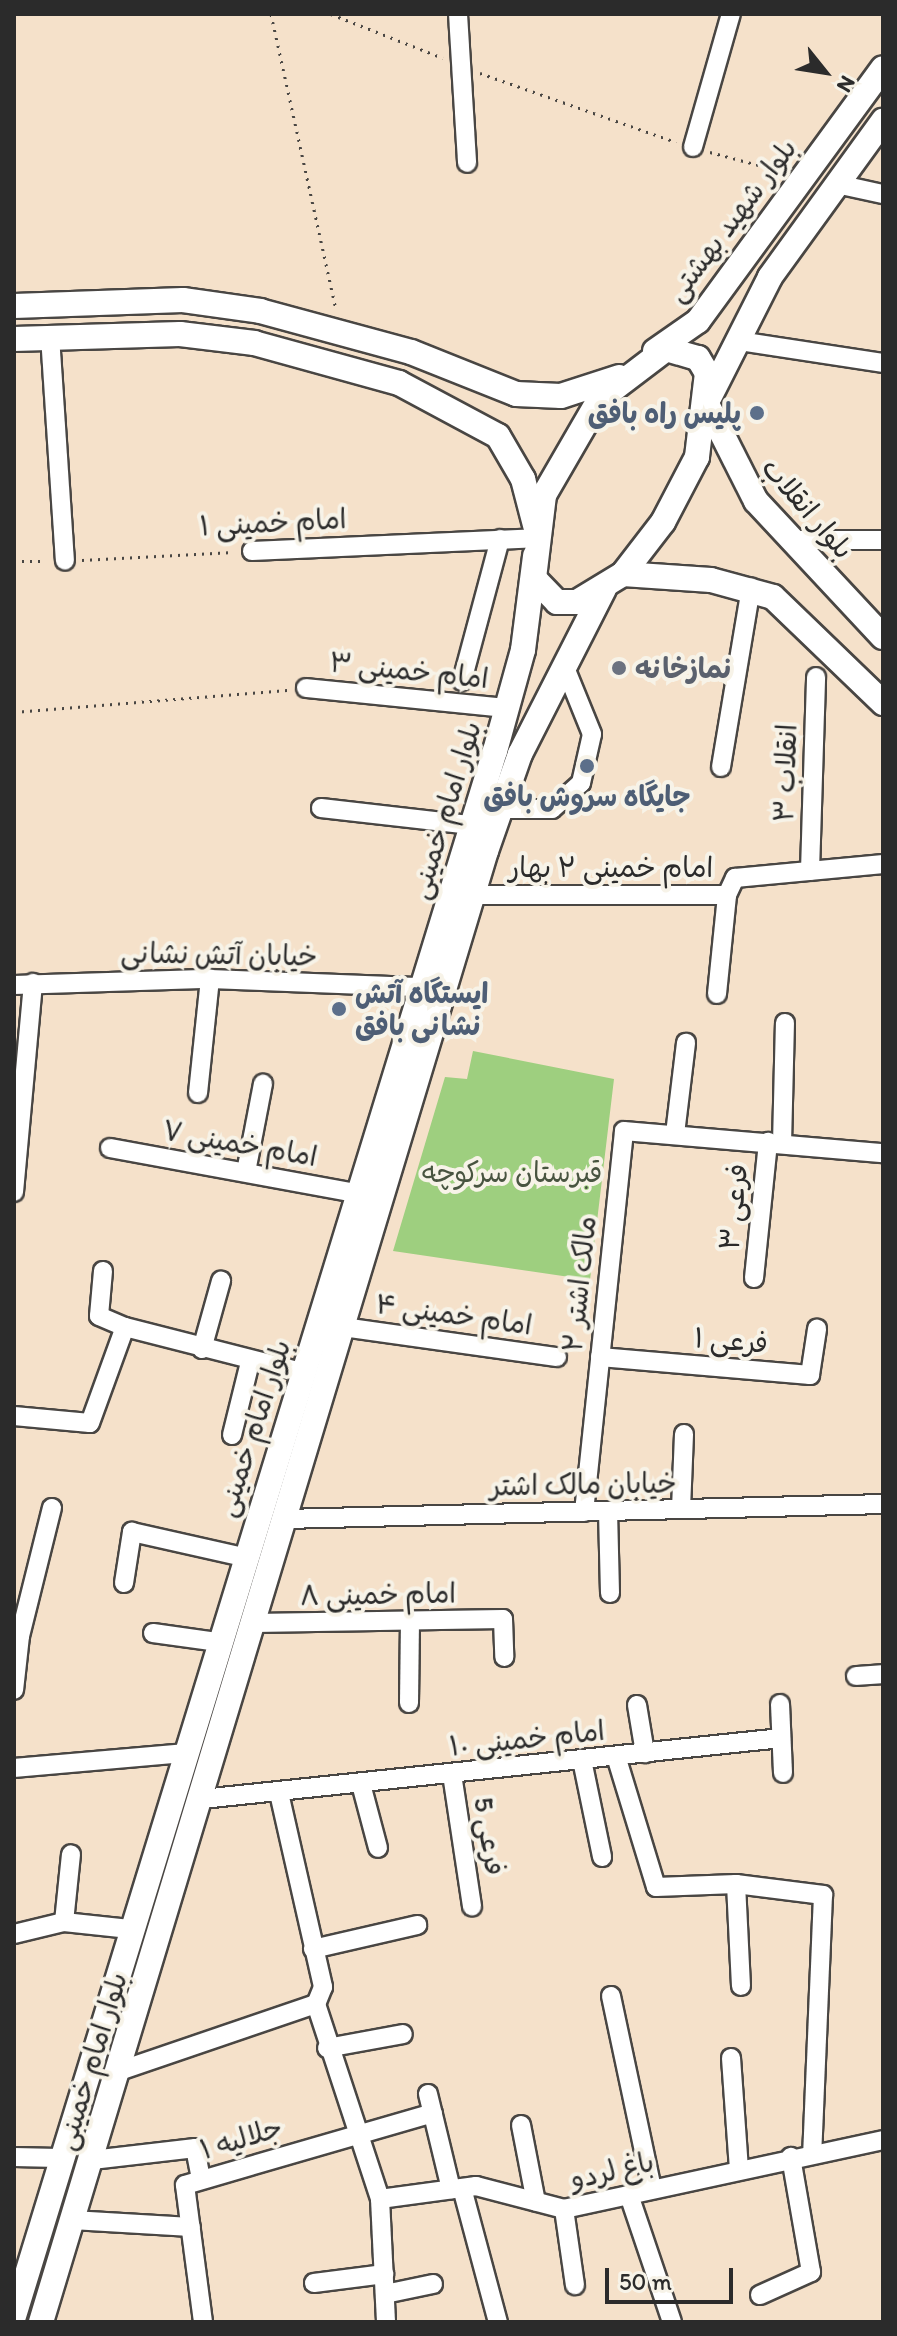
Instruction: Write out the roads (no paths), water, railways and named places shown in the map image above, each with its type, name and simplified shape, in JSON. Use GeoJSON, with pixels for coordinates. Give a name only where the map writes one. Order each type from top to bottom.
{"type":"FeatureCollection","features":[{"type":"Feature","properties":{"kind":"main road","name":"بلوار شهید بهشتی"},"geometry":{"type":"LineString","coordinates":[[622,377],[698,321],[883,68]]}},
{"type":"Feature","properties":{"kind":"main road"},"geometry":{"type":"LineString","coordinates":[[709,401],[770,277],[883,121]]}},
{"type":"Feature","properties":{"kind":"main road"},"geometry":{"type":"LineString","coordinates":[[14,306],[183,300],[340,329],[516,394],[561,396],[622,377]]}},
{"type":"Feature","properties":{"kind":"main road"},"geometry":{"type":"LineString","coordinates":[[14,339],[180,334],[254,343],[386,378],[455,408],[498,436],[523,479],[535,540],[534,578],[557,602],[613,582],[751,587],[807,623],[883,703]]}},
{"type":"Feature","properties":{"kind":"main road","name":"بلوار انقلاب"},"geometry":{"type":"LineString","coordinates":[[645,359],[666,349],[691,353],[707,373],[709,401],[732,466],[793,540],[883,637]]}},
{"type":"Feature","properties":{"kind":"main road"},"geometry":{"type":"LineString","coordinates":[[535,540],[559,462],[622,377]]}},
{"type":"Feature","properties":{"kind":"main road"},"geometry":{"type":"LineString","coordinates":[[455,408],[471,397],[468,378]]}},
{"type":"Feature","properties":{"kind":"main road","name":"بلوار امام خمینی"},"geometry":{"type":"LineString","coordinates":[[41,2322],[343,1327],[384,1154],[402,1095],[520,754],[613,582],[682,489],[709,401]]}},
{"type":"Feature","properties":{"kind":"main road","name":"بلوار امام خمینی"},"geometry":{"type":"LineString","coordinates":[[402,1095],[423,987],[523,650],[535,540]]}},
{"type":"Feature","properties":{"kind":"main road","name":"بلوار امام خمینی"},"geometry":{"type":"LineString","coordinates":[[14,2316],[59,2158],[186,1753],[243,1557],[361,1194],[384,1154]]}},
{"type":"Feature","properties":{"kind":"street"},"geometry":{"type":"LineString","coordinates":[[458,14],[458,64],[467,163]]}},
{"type":"Feature","properties":{"kind":"street"},"geometry":{"type":"LineString","coordinates":[[693,147],[731,14]]}},
{"type":"Feature","properties":{"kind":"street"},"geometry":{"type":"LineString","coordinates":[[837,184],[883,194]]}},
{"type":"Feature","properties":{"kind":"street"},"geometry":{"type":"LineString","coordinates":[[50,336],[65,560]]}},
{"type":"Feature","properties":{"kind":"street"},"geometry":{"type":"LineString","coordinates":[[739,341],[883,363]]}},
{"type":"Feature","properties":{"kind":"street"},"geometry":{"type":"LineString","coordinates":[[462,681],[500,539]]}},
{"type":"Feature","properties":{"kind":"street","name":"امام خمینی ۱"},"geometry":{"type":"LineString","coordinates":[[252,551],[535,540]]}},
{"type":"Feature","properties":{"kind":"street"},"geometry":{"type":"LineString","coordinates":[[793,540],[883,540]]}},
{"type":"Feature","properties":{"kind":"street"},"geometry":{"type":"LineString","coordinates":[[721,767],[751,587]]}},
{"type":"Feature","properties":{"kind":"street"},"geometry":{"type":"LineString","coordinates":[[503,809],[552,809],[581,783],[592,734],[566,670]]}},
{"type":"Feature","properties":{"kind":"street","name":"انقلاب ۳"},"geometry":{"type":"LineString","coordinates":[[810,871],[816,677]]}},
{"type":"Feature","properties":{"kind":"street","name":"امام خمینی ۳"},"geometry":{"type":"LineString","coordinates":[[306,688],[507,708]]}},
{"type":"Feature","properties":{"kind":"street"},"geometry":{"type":"LineString","coordinates":[[321,808],[471,825]]}},
{"type":"Feature","properties":{"kind":"street","name":"امام خمینی ۲ بهار"},"geometry":{"type":"LineString","coordinates":[[472,895],[727,895],[735,878],[883,864]]}},
{"type":"Feature","properties":{"kind":"street"},"geometry":{"type":"LineString","coordinates":[[717,994],[727,895]]}},
{"type":"Feature","properties":{"kind":"street"},"geometry":{"type":"LineString","coordinates":[[198,1093],[210,979]]}},
{"type":"Feature","properties":{"kind":"street","name":"خیابان آتش نشانی"},"geometry":{"type":"LineString","coordinates":[[14,985],[210,979],[423,987]]}},
{"type":"Feature","properties":{"kind":"street"},"geometry":{"type":"LineString","coordinates":[[14,1192],[33,983]]}},
{"type":"Feature","properties":{"kind":"street","name":"فرعی ۳"},"geometry":{"type":"LineString","coordinates":[[754,1278],[775,1143],[785,1023]]}},
{"type":"Feature","properties":{"kind":"street"},"geometry":{"type":"LineString","coordinates":[[675,1134],[686,1043]]}},
{"type":"Feature","properties":{"kind":"street"},"geometry":{"type":"LineString","coordinates":[[246,1172],[263,1084]]}},
{"type":"Feature","properties":{"kind":"street","name":"مالک اشتر ۲"},"geometry":{"type":"LineString","coordinates":[[584,1512],[624,1131],[883,1153]]}},
{"type":"Feature","properties":{"kind":"street","name":"امام خمینی ۷"},"geometry":{"type":"LineString","coordinates":[[110,1148],[361,1194]]}},
{"type":"Feature","properties":{"kind":"street"},"geometry":{"type":"LineString","coordinates":[[103,1271],[99,1316],[125,1327],[202,1349],[302,1372]]}},
{"type":"Feature","properties":{"kind":"street"},"geometry":{"type":"LineString","coordinates":[[202,1349],[221,1281]]}},
{"type":"Feature","properties":{"kind":"street"},"geometry":{"type":"LineString","coordinates":[[14,1416],[90,1423],[125,1327]]}},
{"type":"Feature","properties":{"kind":"street","name":"امام خمینی ۴"},"geometry":{"type":"LineString","coordinates":[[343,1327],[557,1357]]}},
{"type":"Feature","properties":{"kind":"street","name":"فرعی ۱"},"geometry":{"type":"LineString","coordinates":[[600,1357],[810,1375],[817,1329]]}},
{"type":"Feature","properties":{"kind":"street"},"geometry":{"type":"LineString","coordinates":[[232,1435],[250,1362]]}},
{"type":"Feature","properties":{"kind":"street"},"geometry":{"type":"LineString","coordinates":[[681,1509],[684,1434]]}},
{"type":"Feature","properties":{"kind":"street","name":"خیابان مالک اشتر"},"geometry":{"type":"LineString","coordinates":[[284,1519],[883,1504]]}},
{"type":"Feature","properties":{"kind":"street"},"geometry":{"type":"LineString","coordinates":[[14,1690],[17,1636],[52,1508]]}},
{"type":"Feature","properties":{"kind":"street"},"geometry":{"type":"LineString","coordinates":[[608,1511],[610,1593]]}},
{"type":"Feature","properties":{"kind":"street"},"geometry":{"type":"LineString","coordinates":[[124,1583],[132,1532],[243,1557]]}},
{"type":"Feature","properties":{"kind":"street","name":"امام خمینی ۸"},"geometry":{"type":"LineString","coordinates":[[254,1623],[410,1623],[503,1619],[504,1657]]}},
{"type":"Feature","properties":{"kind":"street"},"geometry":{"type":"LineString","coordinates":[[409,1703],[410,1623]]}},
{"type":"Feature","properties":{"kind":"street"},"geometry":{"type":"LineString","coordinates":[[153,1633],[218,1642]]}},
{"type":"Feature","properties":{"kind":"street"},"geometry":{"type":"LineString","coordinates":[[856,1676],[883,1674]]}},
{"type":"Feature","properties":{"kind":"street"},"geometry":{"type":"LineString","coordinates":[[780,1704],[783,1773]]}},
{"type":"Feature","properties":{"kind":"street"},"geometry":{"type":"LineString","coordinates":[[637,1705],[645,1753]]}},
{"type":"Feature","properties":{"kind":"street","name":"امام خمینی ۱۰"},"geometry":{"type":"LineString","coordinates":[[202,1799],[781,1738]]}},
{"type":"Feature","properties":{"kind":"street"},"geometry":{"type":"LineString","coordinates":[[14,1768],[186,1753]]}},
{"type":"Feature","properties":{"kind":"street"},"geometry":{"type":"LineString","coordinates":[[616,1756],[656,1887],[736,1884],[823,1895],[812,2154]]}},
{"type":"Feature","properties":{"kind":"street"},"geometry":{"type":"LineString","coordinates":[[582,1760],[602,1857]]}},
{"type":"Feature","properties":{"kind":"street","name":"فرعی 5"},"geometry":{"type":"LineString","coordinates":[[452,1774],[472,1906]]}},
{"type":"Feature","properties":{"kind":"street"},"geometry":{"type":"LineString","coordinates":[[361,1784],[378,1848]]}},
{"type":"Feature","properties":{"kind":"street"},"geometry":{"type":"LineString","coordinates":[[279,1793],[323,1987],[316,2004],[354,2134],[380,2199],[386,2322]]}},
{"type":"Feature","properties":{"kind":"street"},"geometry":{"type":"LineString","coordinates":[[64,1922],[71,1854]]}},
{"type":"Feature","properties":{"kind":"street"},"geometry":{"type":"LineString","coordinates":[[736,1884],[741,1986]]}},
{"type":"Feature","properties":{"kind":"street"},"geometry":{"type":"LineString","coordinates":[[14,1934],[64,1922],[130,1929]]}},
{"type":"Feature","properties":{"kind":"street"},"geometry":{"type":"LineString","coordinates":[[313,1949],[417,1925]]}},
{"type":"Feature","properties":{"kind":"street"},"geometry":{"type":"LineString","coordinates":[[611,1996],[652,2189]]}},
{"type":"Feature","properties":{"kind":"street"},"geometry":{"type":"LineString","coordinates":[[119,2071],[316,2004]]}},
{"type":"Feature","properties":{"kind":"street"},"geometry":{"type":"LineString","coordinates":[[327,2048],[403,2034]]}},
{"type":"Feature","properties":{"kind":"street"},"geometry":{"type":"LineString","coordinates":[[731,2058],[739,2170]]}},
{"type":"Feature","properties":{"kind":"street"},"geometry":{"type":"LineString","coordinates":[[428,2094],[498,2322]]}},
{"type":"Feature","properties":{"kind":"street","name":"جلالیه ۱"},"geometry":{"type":"LineString","coordinates":[[191,2227],[185,2185],[433,2113]]}},
{"type":"Feature","properties":{"kind":"street"},"geometry":{"type":"LineString","coordinates":[[521,2125],[536,2202]]}},
{"type":"Feature","properties":{"kind":"street","name":"باغ لردو"},"geometry":{"type":"LineString","coordinates":[[380,2199],[457,2188],[564,2209],[791,2157],[883,2140]]}},
{"type":"Feature","properties":{"kind":"street"},"geometry":{"type":"LineString","coordinates":[[92,2160],[195,2148],[201,2179]]}},
{"type":"Feature","properties":{"kind":"street"},"geometry":{"type":"LineString","coordinates":[[14,2157],[59,2158]]}},
{"type":"Feature","properties":{"kind":"street"},"geometry":{"type":"LineString","coordinates":[[760,2295],[811,2272],[791,2157]]}},
{"type":"Feature","properties":{"kind":"street"},"geometry":{"type":"LineString","coordinates":[[629,2195],[672,2322]]}},
{"type":"Feature","properties":{"kind":"street"},"geometry":{"type":"LineString","coordinates":[[564,2209],[575,2285]]}},
{"type":"Feature","properties":{"kind":"street"},"geometry":{"type":"LineString","coordinates":[[72,2220],[191,2227],[203,2322]]}},
{"type":"Feature","properties":{"kind":"street"},"geometry":{"type":"LineString","coordinates":[[314,2283],[384,2274]]}},
{"type":"Feature","properties":{"kind":"street"},"geometry":{"type":"LineString","coordinates":[[385,2294],[433,2284]]}},
{"type":"Feature","properties":{"kind":"place","name":"پلیس راه بافق"},"geometry":{"type":"Point","coordinates":[757,413]}},
{"type":"Feature","properties":{"kind":"place","name":"نمازخانه"},"geometry":{"type":"Point","coordinates":[619,668]}},
{"type":"Feature","properties":{"kind":"place","name":"جایگاه سروش بافق"},"geometry":{"type":"Point","coordinates":[587,766]}},
{"type":"Feature","properties":{"kind":"place","name":"ایستگاه آتش نشانی بافق"},"geometry":{"type":"Point","coordinates":[339,1009]}},
{"type":"Feature","properties":{"kind":"park label","name":"قبرستان سرکوچه"},"geometry":{"type":"Point","coordinates":[512,1172]}}]}
